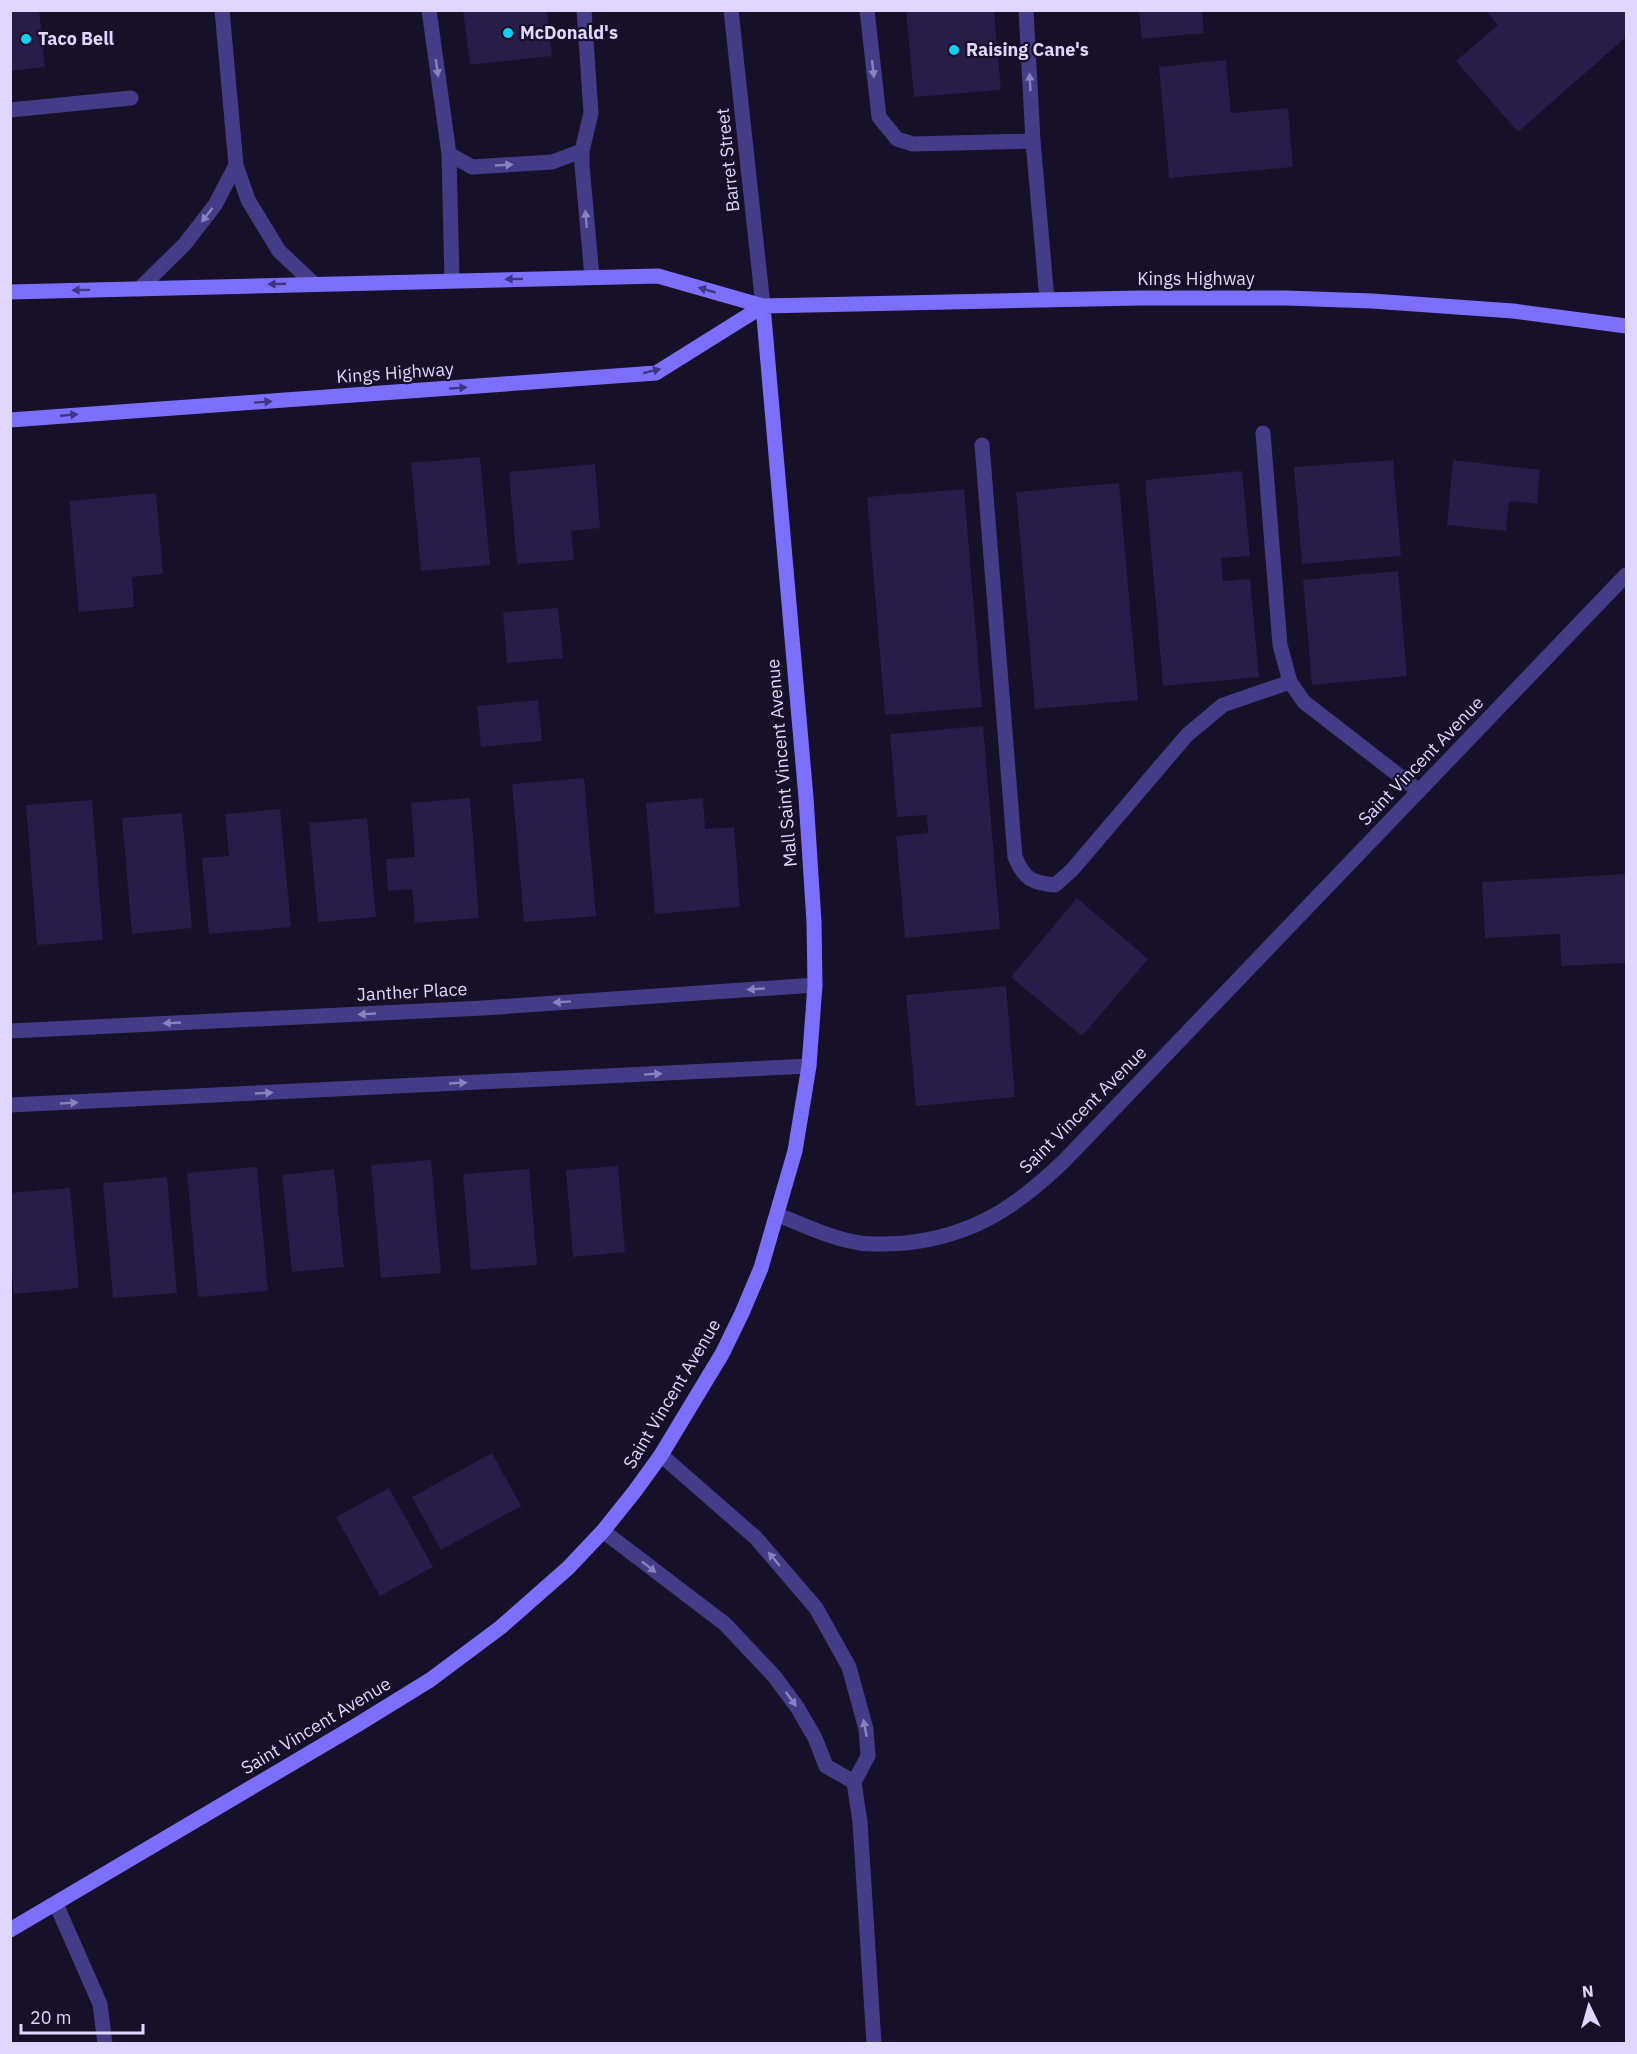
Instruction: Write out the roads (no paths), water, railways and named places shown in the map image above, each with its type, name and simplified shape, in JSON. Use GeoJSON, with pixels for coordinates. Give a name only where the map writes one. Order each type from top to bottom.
{"type":"FeatureCollection","features":[{"type":"Feature","properties":{"kind":"main road","name":"Kings Highway"},"geometry":{"type":"LineString","coordinates":[[10,292],[658,276],[764,306],[1286,298],[1372,301],[1513,311],[1626,326]]}},
{"type":"Feature","properties":{"kind":"main road","name":"Kings Highway"},"geometry":{"type":"LineString","coordinates":[[10,420],[656,373],[764,306]]}},
{"type":"Feature","properties":{"kind":"main road","name":"Mall Saint Vincent Avenue"},"geometry":{"type":"LineString","coordinates":[[764,306],[806,798],[814,922],[815,985],[809,1066],[795,1151],[778,1215]]}},
{"type":"Feature","properties":{"kind":"main road","name":"Saint Vincent Avenue"},"geometry":{"type":"LineString","coordinates":[[10,1930],[430,1680],[501,1627],[568,1568],[603,1531],[661,1455],[722,1354],[761,1268],[778,1215]]}},
{"type":"Feature","properties":{"kind":"street"},"geometry":{"type":"LineString","coordinates":[[222,10],[237,165],[248,201],[279,251],[313,283]]}},
{"type":"Feature","properties":{"kind":"street"},"geometry":{"type":"LineString","coordinates":[[429,10],[449,154],[452,281]]}},
{"type":"Feature","properties":{"kind":"street"},"geometry":{"type":"LineString","coordinates":[[584,10],[591,113],[582,151],[591,278]]}},
{"type":"Feature","properties":{"kind":"street","name":"Barret Street"},"geometry":{"type":"LineString","coordinates":[[731,10],[764,306]]}},
{"type":"Feature","properties":{"kind":"street"},"geometry":{"type":"LineString","coordinates":[[867,10],[879,117],[897,139],[913,144],[1033,141]]}},
{"type":"Feature","properties":{"kind":"street"},"geometry":{"type":"LineString","coordinates":[[1026,10],[1033,141],[1047,300]]}},
{"type":"Feature","properties":{"kind":"street"},"geometry":{"type":"LineString","coordinates":[[10,110],[131,98]]}},
{"type":"Feature","properties":{"kind":"street"},"geometry":{"type":"LineString","coordinates":[[449,154],[472,167],[552,162],[582,151]]}},
{"type":"Feature","properties":{"kind":"street"},"geometry":{"type":"LineString","coordinates":[[139,289],[184,245],[215,205],[237,165]]}},
{"type":"Feature","properties":{"kind":"street"},"geometry":{"type":"LineString","coordinates":[[1263,433],[1280,645],[1290,682],[1304,702],[1419,791]]}},
{"type":"Feature","properties":{"kind":"street"},"geometry":{"type":"LineString","coordinates":[[982,445],[1015,857],[1022,873],[1037,883],[1055,885],[1072,870],[1187,735],[1223,705],[1290,682]]}},
{"type":"Feature","properties":{"kind":"street","name":"Saint Vincent Avenue"},"geometry":{"type":"LineString","coordinates":[[778,1215],[836,1237],[860,1243],[885,1245],[937,1239],[992,1218],[1040,1184],[1626,575]]}},
{"type":"Feature","properties":{"kind":"street","name":"Janther Place"},"geometry":{"type":"LineString","coordinates":[[10,1031],[483,1008],[815,985]]}},
{"type":"Feature","properties":{"kind":"street"},"geometry":{"type":"LineString","coordinates":[[10,1105],[809,1066]]}},
{"type":"Feature","properties":{"kind":"street"},"geometry":{"type":"LineString","coordinates":[[661,1455],[756,1538],[816,1608],[849,1667],[866,1729],[868,1756],[854,1782],[860,1822],[874,2043]]}},
{"type":"Feature","properties":{"kind":"street"},"geometry":{"type":"LineString","coordinates":[[603,1531],[725,1624],[774,1676],[797,1707],[815,1738],[826,1766],[854,1782]]}},
{"type":"Feature","properties":{"kind":"street"},"geometry":{"type":"LineString","coordinates":[[56,1904],[100,2004],[102,2042]]}},
{"type":"Feature","properties":{"kind":"place","name":"McDonald's"},"geometry":{"type":"Point","coordinates":[508,33]}},
{"type":"Feature","properties":{"kind":"place","name":"Taco Bell"},"geometry":{"type":"Point","coordinates":[26,39]}},
{"type":"Feature","properties":{"kind":"place","name":"Raising Cane's"},"geometry":{"type":"Point","coordinates":[954,50]}}]}
